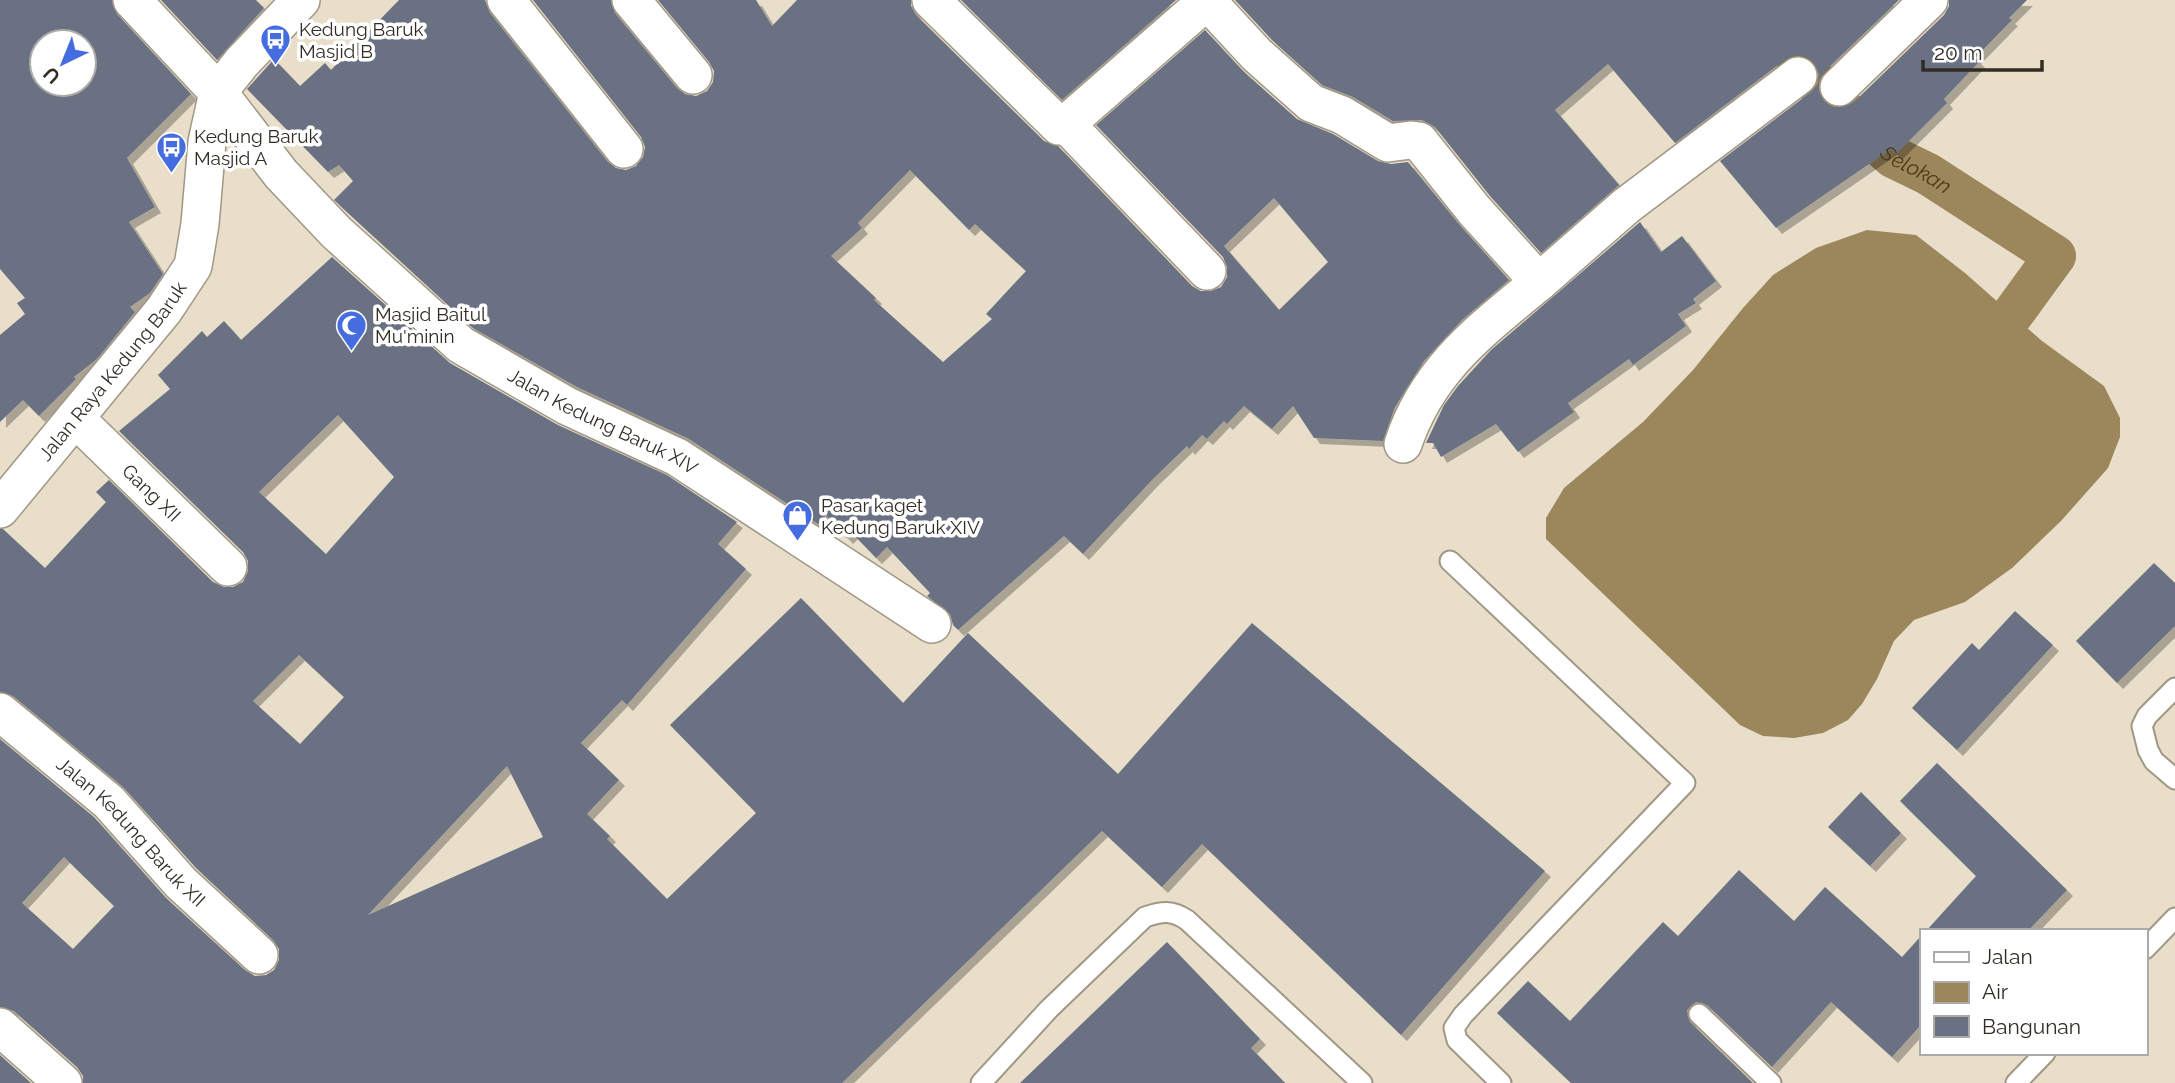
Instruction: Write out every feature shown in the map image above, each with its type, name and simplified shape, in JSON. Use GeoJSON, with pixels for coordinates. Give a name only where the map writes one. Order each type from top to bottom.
{"type":"FeatureCollection","features":[{"type":"Feature","properties":{"kind":"street","name":"Jalan Kedung Baruk XIV"},"geometry":{"type":"LineString","coordinates":[[132,0],[218,92],[281,174],[327,223],[461,345],[567,406],[677,457],[932,624]]}},
{"type":"Feature","properties":{"kind":"street","name":"Jalan Raya Kedung Baruk"},"geometry":{"type":"LineString","coordinates":[[0,509],[164,310],[193,266],[200,224],[207,142],[218,92],[249,54],[301,0]]}},
{"type":"Feature","properties":{"kind":"street"},"geometry":{"type":"LineString","coordinates":[[506,0],[624,149]]}},
{"type":"Feature","properties":{"kind":"street"},"geometry":{"type":"LineString","coordinates":[[631,0],[692,75]]}},
{"type":"Feature","properties":{"kind":"street"},"geometry":{"type":"LineString","coordinates":[[930,0],[1055,125],[1066,124],[1207,0],[1257,55],[1311,103],[1342,115],[1388,143],[1411,139],[1419,141],[1474,210],[1539,282]]}},
{"type":"Feature","properties":{"kind":"street"},"geometry":{"type":"LineString","coordinates":[[1839,87],[1929,0]]}},
{"type":"Feature","properties":{"kind":"street"},"geometry":{"type":"LineString","coordinates":[[1404,444],[1412,417],[1423,398],[1467,341],[1626,206],[1798,76]]}},
{"type":"Feature","properties":{"kind":"street"},"geometry":{"type":"LineString","coordinates":[[1066,124],[1207,271]]}},
{"type":"Feature","properties":{"kind":"street","name":"Gang XII"},"geometry":{"type":"LineString","coordinates":[[75,418],[228,567]]}},
{"type":"Feature","properties":{"kind":"street","name":"Jalan Kedung Baruk XII"},"geometry":{"type":"LineString","coordinates":[[0,712],[109,802],[181,883],[259,955]]}},
{"type":"Feature","properties":{"kind":"street"},"geometry":{"type":"LineString","coordinates":[[0,1027],[64,1083]]}},
{"type":"Feature","properties":{"kind":"lane"},"geometry":{"type":"LineString","coordinates":[[1450,561],[1685,783],[1463,1015],[1454,1028],[1457,1040],[1501,1083]]}},
{"type":"Feature","properties":{"kind":"lane"},"geometry":{"type":"LineString","coordinates":[[2175,688],[2147,716],[2142,726],[2148,750],[2154,761],[2175,779]]}},
{"type":"Feature","properties":{"kind":"lane"},"geometry":{"type":"LineString","coordinates":[[981,1083],[1049,1009],[1145,917],[1174,911],[1187,920],[1362,1083]]}},
{"type":"Feature","properties":{"kind":"lane"},"geometry":{"type":"LineString","coordinates":[[2147,947],[2175,918]]}},
{"type":"Feature","properties":{"kind":"lane"},"geometry":{"type":"LineString","coordinates":[[1699,1014],[1771,1083]]}},
{"type":"Feature","properties":{"kind":"lane"},"geometry":{"type":"LineString","coordinates":[[2016,1083],[2043,1055]]}},
{"type":"Feature","properties":{"kind":"water"},"geometry":{"type":"Polygon","coordinates":[[[1867,230],[1916,235],[1965,273],[2042,341],[2104,386],[2120,418],[2120,437],[2108,468],[2061,521],[2012,568],[1965,602],[1914,620],[1894,641],[1877,679],[1862,704],[1848,720],[1823,733],[1794,738],[1763,736],[1740,725],[1546,539],[1546,518],[1564,488],[1643,422],[1693,370],[1773,275],[1816,248],[1867,230]]]}},
{"type":"Feature","properties":{"kind":"building"},"geometry":{"type":"Polygon","coordinates":[[[0,0],[112,0],[117,14],[191,94],[127,158],[155,207],[129,222],[163,274],[150,293],[130,307],[135,312],[97,359],[74,377],[76,379],[39,416],[23,400],[0,422],[0,335],[25,314],[17,303],[25,298],[0,269],[0,0]]]}},
{"type":"Feature","properties":{"kind":"building"},"geometry":{"type":"Polygon","coordinates":[[[161,0],[256,0],[264,8],[217,60],[161,0]]]}},
{"type":"Feature","properties":{"kind":"building"},"geometry":{"type":"Polygon","coordinates":[[[399,0],[485,0],[490,13],[608,162],[616,168],[626,170],[636,166],[643,157],[645,147],[641,137],[533,0],[611,0],[615,13],[677,88],[685,94],[696,96],[707,91],[713,82],[714,71],[658,0],[756,0],[772,26],[797,0],[911,0],[916,15],[1044,141],[1058,146],[1192,286],[1201,291],[1211,291],[1221,287],[1227,277],[1223,257],[1096,125],[1205,30],[1243,71],[1297,119],[1333,134],[1378,161],[1391,164],[1408,162],[1509,280],[1462,320],[1424,361],[1395,407],[1383,441],[1314,438],[1293,406],[1272,429],[1244,406],[1227,424],[1224,421],[1207,439],[1202,435],[1189,449],[1187,446],[1083,554],[1064,536],[958,630],[953,625],[950,614],[927,596],[930,593],[887,547],[876,558],[852,533],[847,538],[826,515],[818,524],[689,439],[577,387],[473,328],[334,200],[353,181],[339,165],[328,172],[247,89],[274,59],[300,86],[325,63],[331,70],[399,0]],[[910,170],[858,223],[862,228],[831,256],[876,298],[874,300],[943,362],[992,319],[986,314],[1026,271],[975,224],[969,230],[910,170]],[[1274,198],[1224,246],[1279,310],[1328,262],[1274,198]]]}},
{"type":"Feature","properties":{"kind":"building"},"geometry":{"type":"Polygon","coordinates":[[[961,0],[1176,0],[1062,100],[961,0]]]}},
{"type":"Feature","properties":{"kind":"building"},"geometry":{"type":"Polygon","coordinates":[[[1235,0],[1899,0],[1824,72],[1819,81],[1819,91],[1824,101],[1833,107],[1843,107],[1854,102],[1944,15],[1949,0],[2027,0],[2009,18],[2012,20],[1975,58],[1979,62],[1944,99],[1947,103],[1896,154],[1891,149],[1776,228],[1720,161],[1811,92],[1818,84],[1819,74],[1814,63],[1807,57],[1796,55],[1786,59],[1675,143],[1608,64],[1555,110],[1619,185],[1541,253],[1490,196],[1435,127],[1422,120],[1393,121],[1353,97],[1322,85],[1272,40],[1235,0]]]}},
{"type":"Feature","properties":{"kind":"building"},"geometry":{"type":"Polygon","coordinates":[[[1640,222],[1661,252],[1682,236],[1716,281],[1693,299],[1696,303],[1678,314],[1686,326],[1633,365],[1629,359],[1568,403],[1574,412],[1518,452],[1496,424],[1441,457],[1433,443],[1426,443],[1444,405],[1458,386],[1491,350],[1640,222]]]}},
{"type":"Feature","properties":{"kind":"building"},"geometry":{"type":"Polygon","coordinates":[[[332,257],[450,363],[558,425],[667,475],[737,522],[718,544],[746,569],[627,705],[622,700],[581,743],[619,780],[587,814],[610,836],[607,839],[667,899],[756,813],[670,725],[801,598],[903,703],[968,633],[1118,774],[1252,623],[1545,871],[1401,1035],[1202,844],[1162,887],[1102,831],[842,1083],[83,1083],[83,1076],[77,1067],[14,1011],[0,1007],[0,739],[94,817],[165,897],[245,970],[255,976],[266,975],[274,970],[279,960],[279,949],[273,940],[196,868],[122,786],[13,696],[0,692],[0,529],[45,568],[106,502],[96,492],[109,480],[213,582],[224,587],[233,587],[243,582],[248,571],[248,561],[243,552],[119,431],[170,389],[158,375],[202,331],[207,337],[224,321],[241,340],[332,257]],[[338,415],[259,492],[326,554],[394,477],[338,415]],[[299,655],[253,701],[300,744],[344,697],[299,655]],[[507,766],[368,915],[543,837],[507,766]],[[64,857],[22,903],[73,949],[114,906],[64,857]]]}},
{"type":"Feature","properties":{"kind":"building"},"geometry":{"type":"Polygon","coordinates":[[[2154,563],[2175,583],[2175,626],[2117,683],[2076,641],[2154,563]]]}},
{"type":"Feature","properties":{"kind":"building"},"geometry":{"type":"Polygon","coordinates":[[[2015,611],[2053,645],[1957,750],[1912,708],[1972,643],[1979,650],[2015,611]]]}},
{"type":"Feature","properties":{"kind":"building"},"geometry":{"type":"Polygon","coordinates":[[[1937,763],[2067,890],[2030,929],[1928,929],[1976,876],[1900,801],[1937,763]]]}},
{"type":"Feature","properties":{"kind":"building"},"geometry":{"type":"Polygon","coordinates":[[[1861,792],[1901,833],[1870,866],[1828,827],[1861,792]]]}},
{"type":"Feature","properties":{"kind":"building"},"geometry":{"type":"Polygon","coordinates":[[[1739,870],[1794,921],[1825,887],[1902,957],[1920,937],[1920,1026],[1892,1057],[1831,1002],[1772,1067],[1707,1005],[1696,1002],[1687,1010],[1690,1022],[1753,1083],[1571,1083],[1497,1013],[1528,981],[1570,1021],[1663,922],[1678,936],[1739,870]]]}},
{"type":"Feature","properties":{"kind":"building"},"geometry":{"type":"Polygon","coordinates":[[[1167,942],[1260,1039],[1251,1048],[1285,1083],[1020,1083],[1167,942]]]}},
{"type":"Feature","properties":{"kind":"building"},"geometry":{"type":"Polygon","coordinates":[[[0,1055],[31,1083],[0,1083],[0,1055]]]}},
{"type":"Feature","properties":{"kind":"waterway","name":"Selokan"},"geometry":{"type":"LineString","coordinates":[[1752,0],[1818,85],[1893,157],[1928,174],[2055,256],[2012,315]]}},
{"type":"Feature","properties":{"kind":"place","name":"Kedung Baruk Masjid B"},"geometry":{"type":"Point","coordinates":[276,67]}},
{"type":"Feature","properties":{"kind":"place","name":"Kedung Baruk Masjid A"},"geometry":{"type":"Point","coordinates":[171,174]}},
{"type":"Feature","properties":{"kind":"place","name":"Masjid Baitul Mu'minin"},"geometry":{"type":"Point","coordinates":[352,352]}},
{"type":"Feature","properties":{"kind":"place","name":"Pasar kaget Kedung Baruk XIV"},"geometry":{"type":"Point","coordinates":[798,543]}}]}
